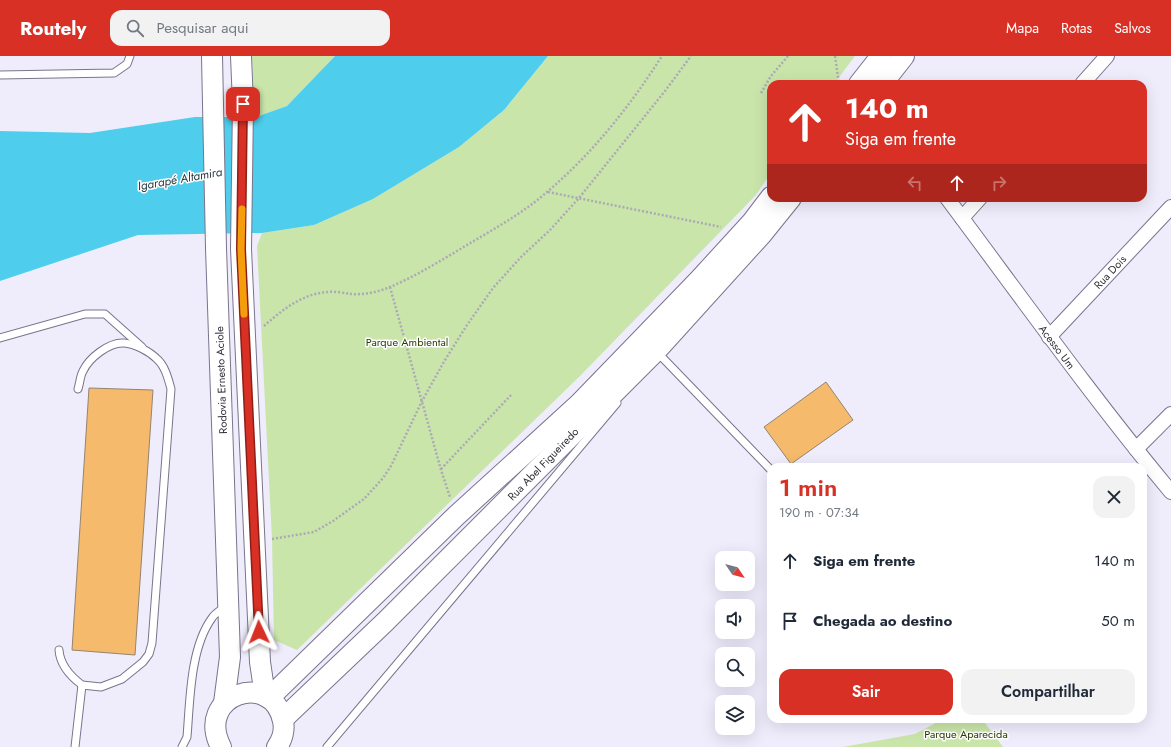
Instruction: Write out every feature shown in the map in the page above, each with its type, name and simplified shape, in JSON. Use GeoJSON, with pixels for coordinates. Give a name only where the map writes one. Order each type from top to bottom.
{"type":"FeatureCollection","features":[{"type":"Feature","properties":{"kind":"street","name":"Rodovia Ernesto Aciole"},"geometry":{"type":"LineString","coordinates":[[212,56],[216,248],[229,603],[230,657],[224,703]]}},
{"type":"Feature","properties":{"kind":"street"},"geometry":{"type":"LineString","coordinates":[[241,56],[243,104],[241,249],[260,662],[267,697]]}},
{"type":"Feature","properties":{"kind":"street"},"geometry":{"type":"LineString","coordinates":[[863,80],[880,56]]}},
{"type":"Feature","properties":{"kind":"street"},"geometry":{"type":"LineString","coordinates":[[885,80],[904,56]]}},
{"type":"Feature","properties":{"kind":"street"},"geometry":{"type":"LineString","coordinates":[[1086,80],[1107,56]]}},
{"type":"Feature","properties":{"kind":"street","name":"Rua Abel Figueiredo"},"geometry":{"type":"LineString","coordinates":[[267,697],[456,516],[579,404],[651,347],[698,281],[743,232],[767,202]]}},
{"type":"Feature","properties":{"kind":"street","name":"Rua Abel Figueiredo"},"geometry":{"type":"LineString","coordinates":[[283,719],[391,616],[762,234],[788,202]]}},
{"type":"Feature","properties":{"kind":"street","name":"Acesso Um"},"geometry":{"type":"LineString","coordinates":[[950,202],[1049,337],[1171,492]]}},
{"type":"Feature","properties":{"kind":"street"},"geometry":{"type":"LineString","coordinates":[[962,218],[976,202]]}},
{"type":"Feature","properties":{"kind":"street","name":"Rua Dois"},"geometry":{"type":"LineString","coordinates":[[1049,337],[1171,207]]}},
{"type":"Feature","properties":{"kind":"street"},"geometry":{"type":"LineString","coordinates":[[1136,449],[1171,414]]}},
{"type":"Feature","properties":{"kind":"street"},"geometry":{"type":"LineString","coordinates":[[221,747],[216,736],[214,724],[224,703],[233,696],[244,692],[255,692],[267,697],[278,708],[283,719],[283,735],[277,747]]}},
{"type":"Feature","properties":{"kind":"lane"},"geometry":{"type":"LineString","coordinates":[[0,75],[114,73],[127,64],[130,56]]}},
{"type":"Feature","properties":{"kind":"lane"},"geometry":{"type":"LineString","coordinates":[[0,338],[86,314],[105,314],[144,349],[158,359],[167,374],[171,389],[152,643],[149,654],[143,662],[122,679],[102,687],[82,685],[73,678],[60,660],[59,650]]}},
{"type":"Feature","properties":{"kind":"lane"},"geometry":{"type":"LineString","coordinates":[[78,389],[82,372],[91,358],[105,349],[124,343],[144,349]]}},
{"type":"Feature","properties":{"kind":"lane"},"geometry":{"type":"LineString","coordinates":[[327,747],[627,392],[651,347],[767,466]]}},
{"type":"Feature","properties":{"kind":"lane"},"geometry":{"type":"LineString","coordinates":[[182,747],[187,737],[195,665],[202,636],[212,617],[229,603]]}},
{"type":"Feature","properties":{"kind":"lane"},"geometry":{"type":"LineString","coordinates":[[74,747],[82,685]]}},
{"type":"Feature","properties":{"kind":"path"},"geometry":{"type":"LineString","coordinates":[[261,329],[284,308],[311,296],[327,292],[353,294],[374,292],[390,287],[455,253],[495,229],[547,192],[595,145],[616,121],[662,56]]}},
{"type":"Feature","properties":{"kind":"path"},"geometry":{"type":"LineString","coordinates":[[272,539],[314,532],[333,521],[364,499],[383,478],[391,466],[422,401],[464,330],[493,288],[579,198],[665,91],[691,56]]}},
{"type":"Feature","properties":{"kind":"path"},"geometry":{"type":"LineString","coordinates":[[769,80],[788,56]]}},
{"type":"Feature","properties":{"kind":"path"},"geometry":{"type":"LineString","coordinates":[[836,56],[839,80]]}},
{"type":"Feature","properties":{"kind":"path"},"geometry":{"type":"LineString","coordinates":[[761,93],[767,83]]}},
{"type":"Feature","properties":{"kind":"path"},"geometry":{"type":"LineString","coordinates":[[547,192],[743,232]]}},
{"type":"Feature","properties":{"kind":"path"},"geometry":{"type":"LineString","coordinates":[[390,287],[441,470],[456,516]]}},
{"type":"Feature","properties":{"kind":"path"},"geometry":{"type":"LineString","coordinates":[[441,470],[511,395]]}},
{"type":"Feature","properties":{"kind":"green space"},"geometry":{"type":"Polygon","coordinates":[[[252,56],[335,56],[287,106],[256,117],[252,56]]]}},
{"type":"Feature","properties":{"kind":"green space","name":"Parque Ambiental"},"geometry":{"type":"Polygon","coordinates":[[[548,56],[855,56],[837,80],[767,80],[767,179],[755,196],[580,376],[297,650],[274,640],[272,539],[257,246],[262,233],[314,225],[373,199],[459,147],[504,110],[548,56]]]}},
{"type":"Feature","properties":{"kind":"green space","name":"Parque Aparecida"},"geometry":{"type":"Polygon","coordinates":[[[936,723],[985,723],[1003,747],[843,747],[915,734],[936,723]]]}},
{"type":"Feature","properties":{"kind":"water","name":"Igarapé Altamira"},"geometry":{"type":"Polygon","coordinates":[[[335,56],[548,56],[504,110],[459,147],[373,199],[314,225],[262,233],[138,235],[0,281],[0,131],[90,133],[195,117],[256,117],[287,106],[335,56]]]}},
{"type":"Feature","properties":{"kind":"building"},"geometry":{"type":"Polygon","coordinates":[[[826,382],[853,420],[792,463],[790,463],[764,427],[826,382]]]}},
{"type":"Feature","properties":{"kind":"building"},"geometry":{"type":"Polygon","coordinates":[[[89,388],[153,390],[135,655],[72,650],[89,388]]]}},
{"type":"Feature","properties":{"kind":"slow traffic"},"geometry":{"type":"LineString","coordinates":[[242,209],[241,249],[244,314]]}},
{"type":"Feature","properties":{"kind":"route"},"geometry":{"type":"LineString","coordinates":[[243,104],[241,249],[259,632]]}}]}
